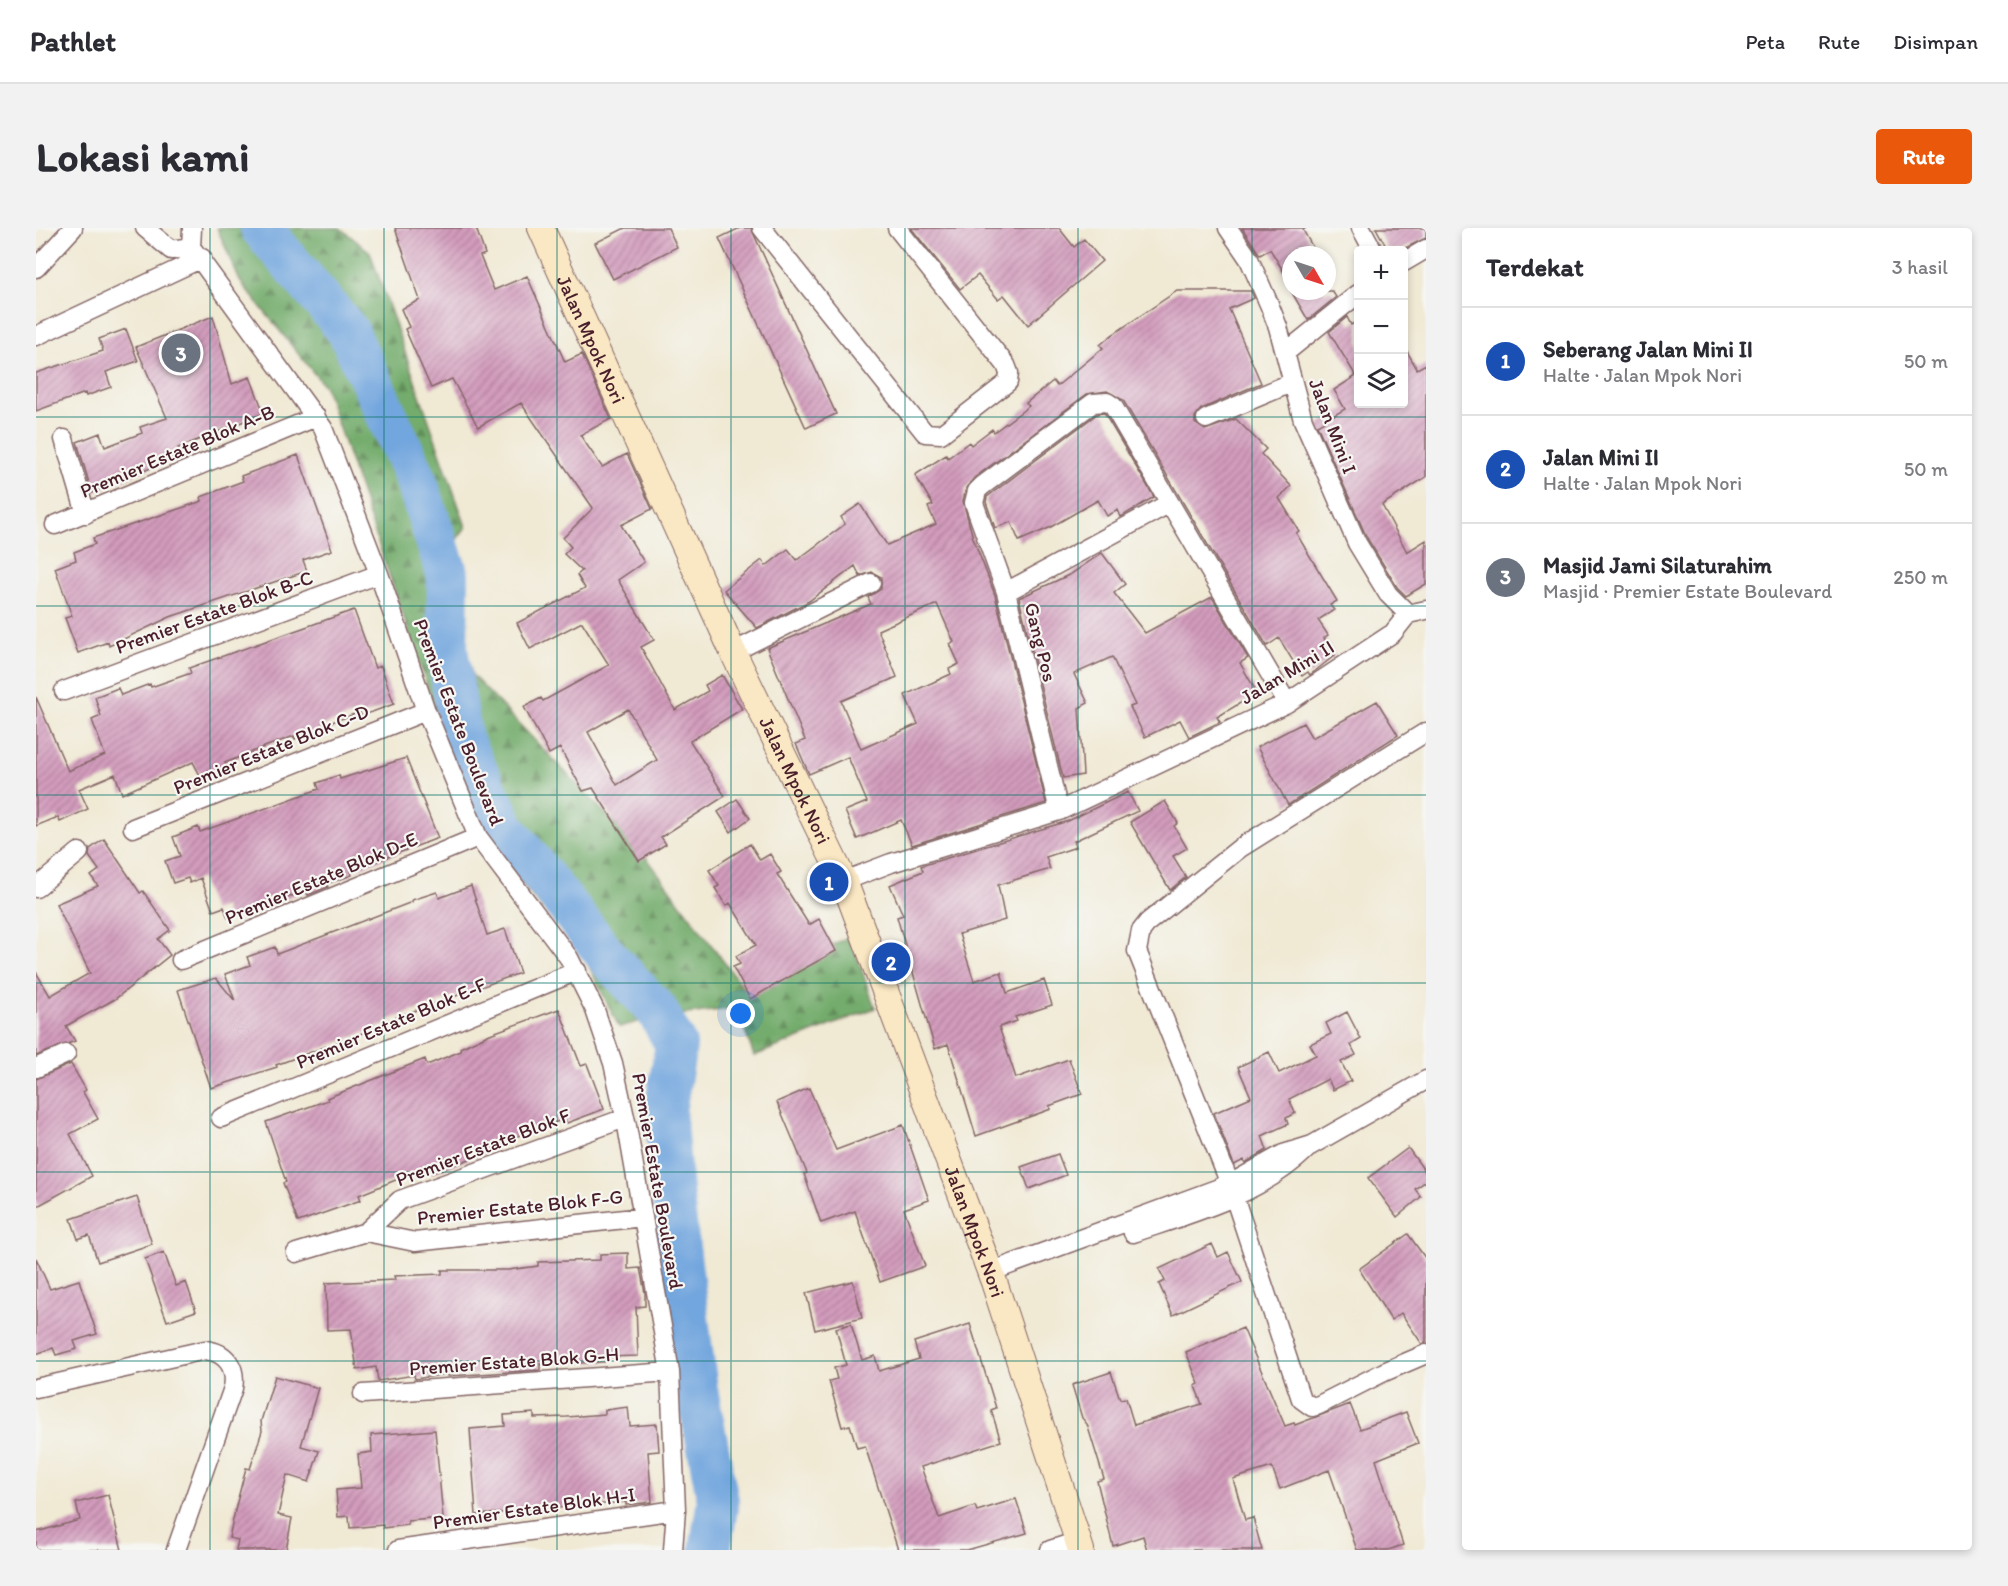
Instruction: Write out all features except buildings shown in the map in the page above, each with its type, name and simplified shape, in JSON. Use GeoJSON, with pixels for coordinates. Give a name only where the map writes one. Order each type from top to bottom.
{"type":"FeatureCollection","features":[{"type":"Feature","properties":{"kind":"main road","name":"Jalan Mpok Nori"},"geometry":{"type":"LineString","coordinates":[[541,228],[732,652],[844,881],[992,1277],[1079,1546]]}},
{"type":"Feature","properties":{"kind":"street"},"geometry":{"type":"LineString","coordinates":[[36,268],[73,228]]}},
{"type":"Feature","properties":{"kind":"street"},"geometry":{"type":"LineString","coordinates":[[146,228],[171,250],[197,252]]}},
{"type":"Feature","properties":{"kind":"street"},"geometry":{"type":"LineString","coordinates":[[192,228],[197,252]]}},
{"type":"Feature","properties":{"kind":"street"},"geometry":{"type":"LineString","coordinates":[[762,228],[925,433],[933,436],[941,434],[1008,382],[1009,373],[1006,365],[897,228]]}},
{"type":"Feature","properties":{"kind":"street","name":"Jalan Mini I"},"geometry":{"type":"LineString","coordinates":[[1228,228],[1249,259],[1259,282],[1285,353],[1291,383],[1303,420],[1357,543],[1388,594],[1417,612]]}},
{"type":"Feature","properties":{"kind":"street"},"geometry":{"type":"LineString","coordinates":[[1361,228],[1371,246]]}},
{"type":"Feature","properties":{"kind":"street"},"geometry":{"type":"LineString","coordinates":[[1408,260],[1426,249]]}},
{"type":"Feature","properties":{"kind":"street"},"geometry":{"type":"LineString","coordinates":[[36,336],[167,275],[197,252]]}},
{"type":"Feature","properties":{"kind":"street","name":"Premier Estate Boulevard"},"geometry":{"type":"LineString","coordinates":[[197,252],[316,417],[379,574],[426,711],[478,837],[577,970],[595,1010],[614,1064],[626,1118],[670,1372],[676,1510],[673,1550]]}},
{"type":"Feature","properties":{"kind":"street"},"geometry":{"type":"LineString","coordinates":[[1285,353],[1354,298]]}},
{"type":"Feature","properties":{"kind":"street"},"geometry":{"type":"LineString","coordinates":[[1206,419],[1291,383]]}},
{"type":"Feature","properties":{"kind":"street"},"geometry":{"type":"LineString","coordinates":[[1006,592],[974,503],[977,491],[1093,403],[1107,402],[1113,406],[1168,504],[1287,703]]}},
{"type":"Feature","properties":{"kind":"street","name":"Premier Estate Blok A-B"},"geometry":{"type":"LineString","coordinates":[[55,525],[316,417]]}},
{"type":"Feature","properties":{"kind":"street"},"geometry":{"type":"LineString","coordinates":[[64,439],[86,514]]}},
{"type":"Feature","properties":{"kind":"street","name":"Gang Pos"},"geometry":{"type":"LineString","coordinates":[[1059,811],[1006,592],[1168,504]]}},
{"type":"Feature","properties":{"kind":"street","name":"Premier Estate Blok B-C"},"geometry":{"type":"LineString","coordinates":[[64,691],[379,574]]}},
{"type":"Feature","properties":{"kind":"street"},"geometry":{"type":"LineString","coordinates":[[732,652],[872,583]]}},
{"type":"Feature","properties":{"kind":"street","name":"Jalan Mini II"},"geometry":{"type":"LineString","coordinates":[[844,881],[1059,811],[1287,703],[1393,633],[1417,612]]}},
{"type":"Feature","properties":{"kind":"street","name":"Premier Estate Blok C-D"},"geometry":{"type":"LineString","coordinates":[[132,828],[426,711]]}},
{"type":"Feature","properties":{"kind":"street"},"geometry":{"type":"LineString","coordinates":[[1426,732],[1240,848],[1148,922],[1141,931],[1137,951],[1232,1191],[1301,1400],[1305,1404],[1319,1405],[1384,1372],[1426,1354]]}},
{"type":"Feature","properties":{"kind":"street","name":"Premier Estate Blok D-E"},"geometry":{"type":"LineString","coordinates":[[181,960],[478,837]]}},
{"type":"Feature","properties":{"kind":"street"},"geometry":{"type":"LineString","coordinates":[[36,888],[79,852]]}},
{"type":"Feature","properties":{"kind":"street","name":"Premier Estate Blok E-F"},"geometry":{"type":"LineString","coordinates":[[221,1118],[577,970]]}},
{"type":"Feature","properties":{"kind":"street"},"geometry":{"type":"LineString","coordinates":[[36,1068],[66,1054]]}},
{"type":"Feature","properties":{"kind":"street"},"geometry":{"type":"LineString","coordinates":[[992,1277],[1232,1191],[1282,1154],[1312,1145],[1426,1080]]}},
{"type":"Feature","properties":{"kind":"street","name":"Premier Estate Blok F"},"geometry":{"type":"LineString","coordinates":[[366,1232],[400,1200],[626,1118]]}},
{"type":"Feature","properties":{"kind":"street","name":"Premier Estate Blok F-G"},"geometry":{"type":"LineString","coordinates":[[366,1232],[415,1242],[643,1217]]}},
{"type":"Feature","properties":{"kind":"street"},"geometry":{"type":"LineString","coordinates":[[296,1253],[366,1232]]}},
{"type":"Feature","properties":{"kind":"street"},"geometry":{"type":"LineString","coordinates":[[36,1388],[206,1350],[220,1353],[228,1359],[234,1374],[233,1388],[176,1550]]}},
{"type":"Feature","properties":{"kind":"street","name":"Premier Estate Blok G-H"},"geometry":{"type":"LineString","coordinates":[[363,1394],[670,1372]]}},
{"type":"Feature","properties":{"kind":"street","name":"Premier Estate Blok H-I"},"geometry":{"type":"LineString","coordinates":[[398,1550],[676,1510]]}},
{"type":"Feature","properties":{"kind":"street"},"geometry":{"type":"LineString","coordinates":[[1050,1550],[1079,1546]]}},
{"type":"Feature","properties":{"kind":"green space"},"geometry":{"type":"Polygon","coordinates":[[[217,228],[340,228],[370,252],[466,527],[447,553],[472,675],[643,853],[744,989],[850,936],[875,1008],[754,1056],[737,1008],[653,1018],[619,1027],[584,956],[500,859],[467,803],[325,387],[240,281],[217,228]]]}},
{"type":"Feature","properties":{"kind":"waterway"},"geometry":{"type":"LineString","coordinates":[[261,228],[348,331],[414,474],[448,576],[447,650],[462,740],[505,828],[610,960],[656,1009],[676,1045],[665,1111],[672,1192],[697,1390],[718,1501],[710,1550]]}},
{"type":"Feature","properties":{"kind":"place","name":"Masjid Jami Silaturahim"},"geometry":{"type":"Point","coordinates":[181,353]}},
{"type":"Feature","properties":{"kind":"place","name":"Seberang Jalan Mini II"},"geometry":{"type":"Point","coordinates":[829,882]}},
{"type":"Feature","properties":{"kind":"place","name":"Jalan Mini II"},"geometry":{"type":"Point","coordinates":[891,962]}}]}
